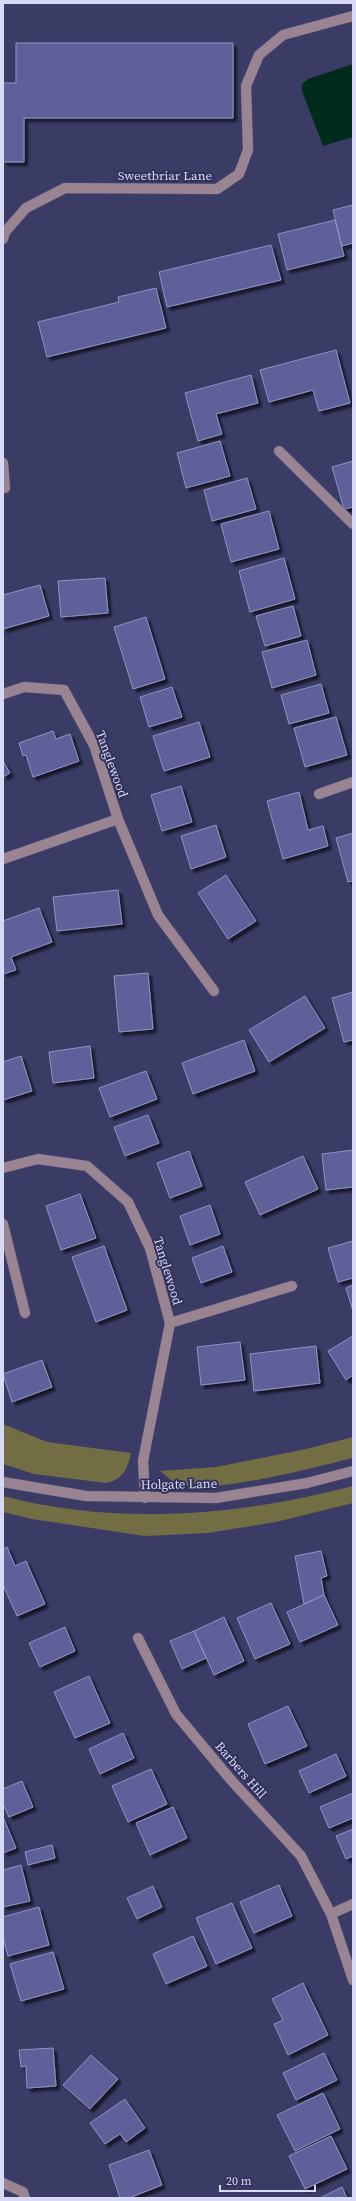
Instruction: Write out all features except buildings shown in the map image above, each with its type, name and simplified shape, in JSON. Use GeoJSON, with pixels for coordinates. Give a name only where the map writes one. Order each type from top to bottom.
{"type":"FeatureCollection","features":[{"type":"Feature","properties":{"kind":"street","name":"Sweetbriar Lane"},"geometry":{"type":"LineString","coordinates":[[3,239],[5,232],[26,208],[65,188],[217,189],[238,174],[248,150],[246,86],[260,56],[283,35],[353,16]]}},
{"type":"Feature","properties":{"kind":"street"},"geometry":{"type":"LineString","coordinates":[[279,451],[353,524]]}},
{"type":"Feature","properties":{"kind":"street"},"geometry":{"type":"LineString","coordinates":[[3,463],[5,488],[3,488]]}},
{"type":"Feature","properties":{"kind":"street","name":"Tanglewood"},"geometry":{"type":"LineString","coordinates":[[3,694],[24,687],[64,690],[94,745],[118,819],[158,915],[214,991]]}},
{"type":"Feature","properties":{"kind":"street"},"geometry":{"type":"LineString","coordinates":[[319,794],[353,782]]}},
{"type":"Feature","properties":{"kind":"street","name":"Tanglewood"},"geometry":{"type":"LineString","coordinates":[[3,859],[118,819]]}},
{"type":"Feature","properties":{"kind":"street","name":"Tanglewood"},"geometry":{"type":"LineString","coordinates":[[3,1168],[38,1159],[87,1166],[128,1202],[150,1248],[170,1323],[143,1461],[145,1498]]}},
{"type":"Feature","properties":{"kind":"street"},"geometry":{"type":"LineString","coordinates":[[3,1224],[25,1313]]}},
{"type":"Feature","properties":{"kind":"street","name":"Tanglewood"},"geometry":{"type":"LineString","coordinates":[[170,1323],[292,1286]]}},
{"type":"Feature","properties":{"kind":"street","name":"Holgate Lane"},"geometry":{"type":"LineString","coordinates":[[3,1482],[86,1496],[216,1498],[307,1483],[353,1471]]}},
{"type":"Feature","properties":{"kind":"street","name":"Barbers Hill"},"geometry":{"type":"LineString","coordinates":[[138,1638],[176,1714],[231,1780],[301,1856],[331,1914],[353,1980]]}},
{"type":"Feature","properties":{"kind":"street"},"geometry":{"type":"LineString","coordinates":[[331,1914],[353,1904]]}},
{"type":"Feature","properties":{"kind":"street"},"geometry":{"type":"LineString","coordinates":[[3,2183],[24,2195]]}},
{"type":"Feature","properties":{"kind":"shaded area"},"geometry":{"type":"Polygon","coordinates":[[[353,64],[353,137],[323,146],[302,91],[302,84],[308,79],[353,64]]]}},
{"type":"Feature","properties":{"kind":"shaded area"},"geometry":{"type":"Polygon","coordinates":[[[3,1424],[47,1442],[131,1453],[130,1459],[126,1469],[120,1476],[112,1482],[106,1483],[34,1474],[3,1464],[3,1424]]]}},
{"type":"Feature","properties":{"kind":"shaded area"},"geometry":{"type":"Polygon","coordinates":[[[353,1437],[353,1458],[239,1483],[215,1486],[178,1484],[160,1471],[216,1467],[306,1449],[353,1437]]]}},
{"type":"Feature","properties":{"kind":"shaded area"},"geometry":{"type":"Polygon","coordinates":[[[353,1486],[353,1503],[276,1522],[208,1533],[145,1536],[32,1519],[3,1512],[3,1496],[46,1505],[90,1511],[134,1514],[178,1514],[266,1504],[353,1486]]]}}]}
